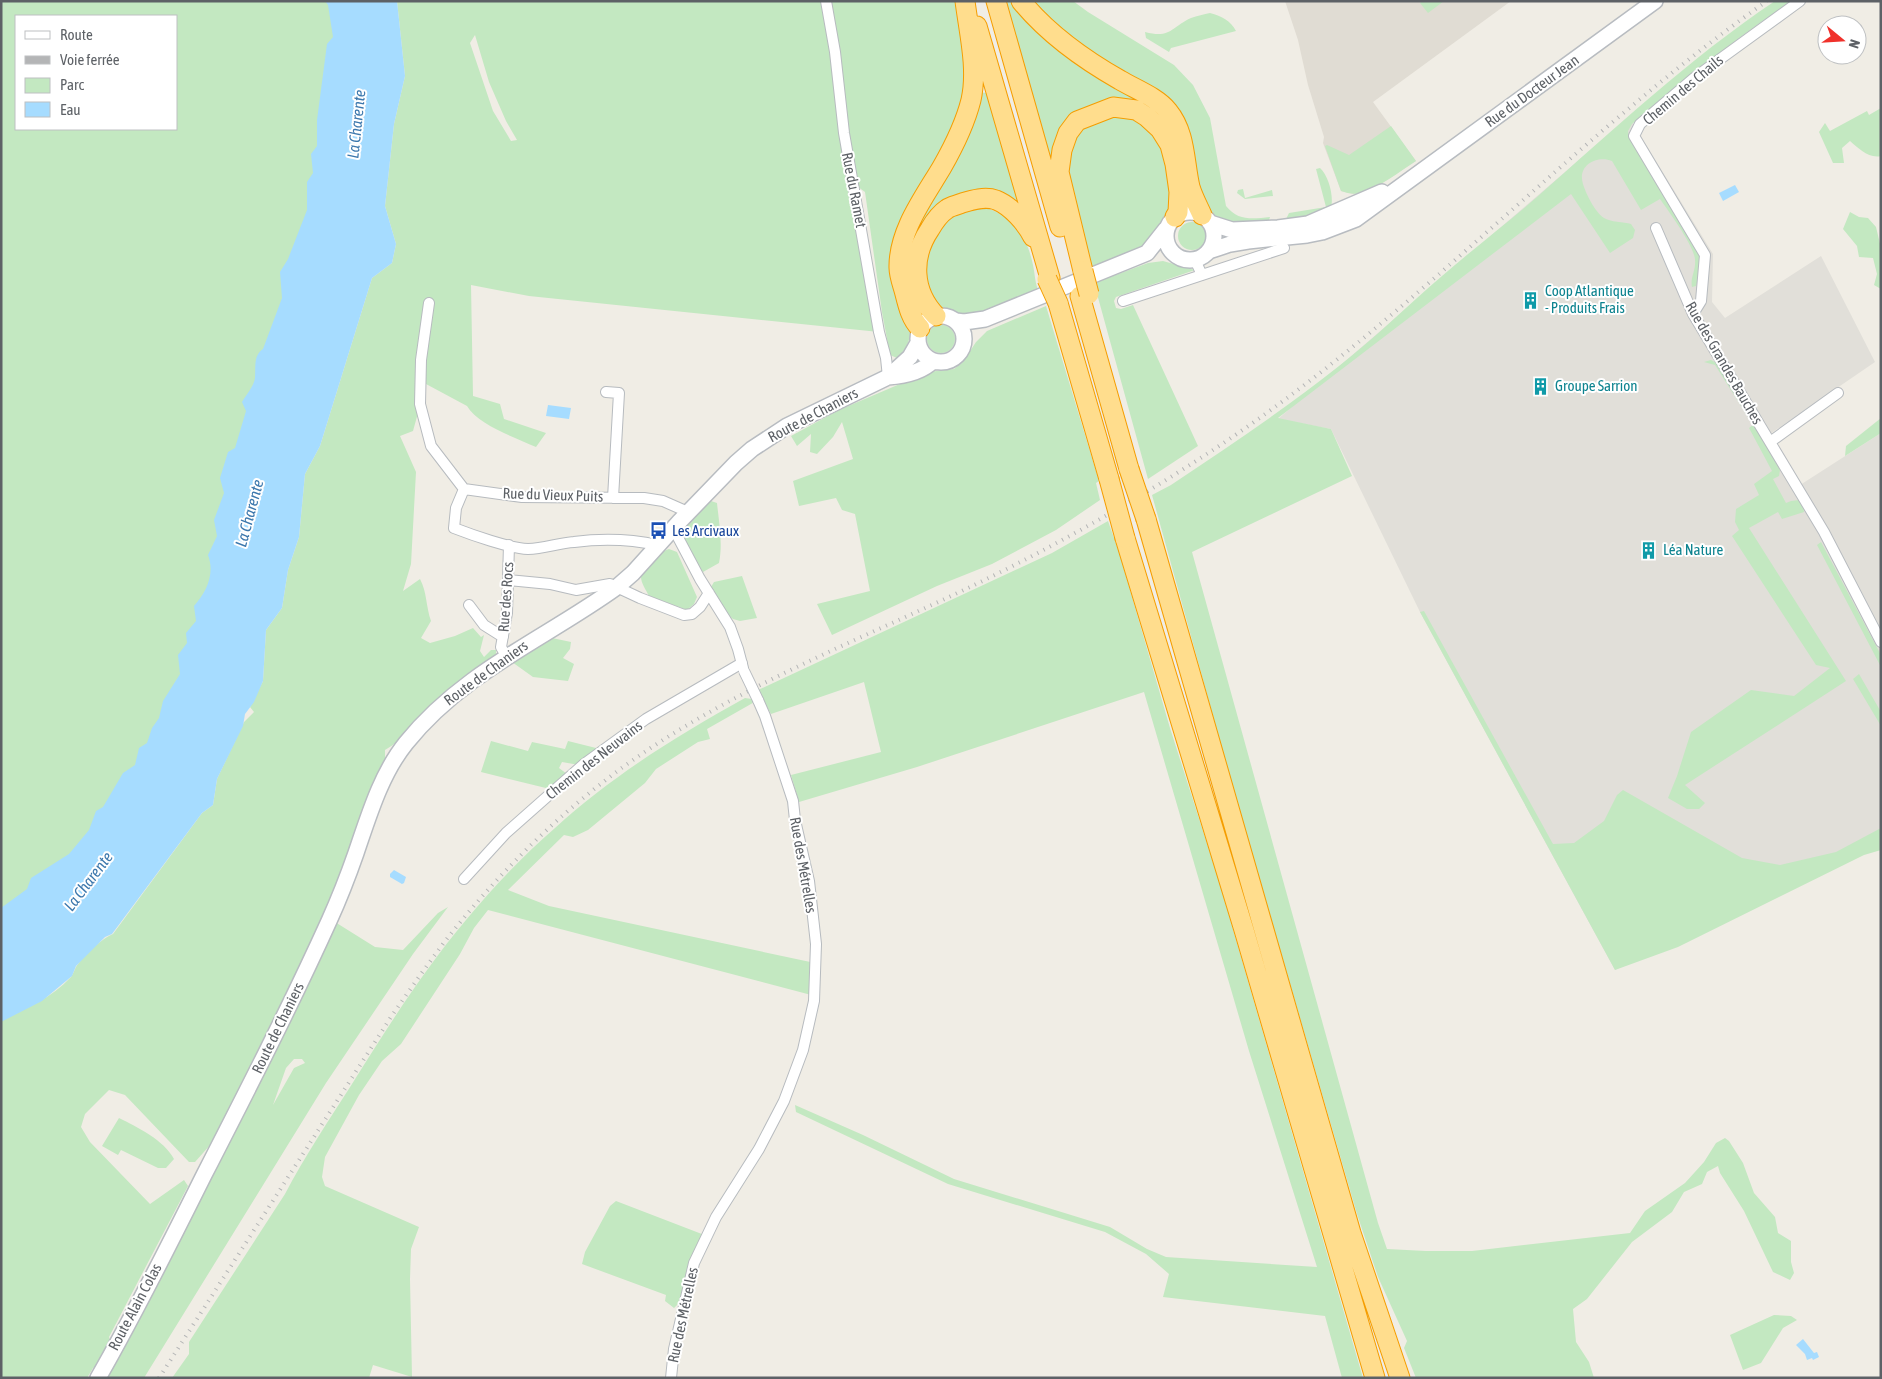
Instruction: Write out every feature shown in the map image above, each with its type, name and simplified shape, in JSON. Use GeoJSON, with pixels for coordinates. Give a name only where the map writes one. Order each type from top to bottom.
{"type":"FeatureCollection","features":[{"type":"Feature","properties":{"kind":"highway"},"geometry":{"type":"LineString","coordinates":[[919,335],[909,309],[899,268],[910,221],[953,147],[964,124],[971,99],[974,75],[965,1]]}},
{"type":"Feature","properties":{"kind":"highway"},"geometry":{"type":"LineString","coordinates":[[970,1],[1049,278]]}},
{"type":"Feature","properties":{"kind":"highway"},"geometry":{"type":"LineString","coordinates":[[996,1],[1079,272],[1099,364],[1129,469],[1146,520],[1351,1233],[1400,1378]]}},
{"type":"Feature","properties":{"kind":"highway"},"geometry":{"type":"LineString","coordinates":[[1021,1],[1041,24],[1074,50],[1167,110],[1179,128],[1184,144],[1190,186],[1195,201],[1206,219]]}},
{"type":"Feature","properties":{"kind":"highway"},"geometry":{"type":"LineString","coordinates":[[1079,272],[1059,172],[1062,150],[1068,133],[1077,121],[1113,107],[1136,110],[1148,117],[1160,128],[1170,145],[1179,192],[1178,212],[1171,223]]}},
{"type":"Feature","properties":{"kind":"highway"},"geometry":{"type":"LineString","coordinates":[[936,316],[919,292],[917,256],[923,238],[934,222],[948,208],[977,199],[995,200],[1012,211],[1032,235],[1058,302],[1125,538],[1244,930],[1375,1378]]}},
{"type":"Feature","properties":{"kind":"street","name":"Rue du Ramet"},"geometry":{"type":"LineString","coordinates":[[826,1],[835,52],[844,132],[888,377]]}},
{"type":"Feature","properties":{"kind":"street","name":"Rue du Docteur Jean"},"geometry":{"type":"LineString","coordinates":[[1209,251],[1230,244],[1288,238],[1322,232],[1356,219],[1655,1]]}},
{"type":"Feature","properties":{"kind":"street","name":"Chemin des Chails"},"geometry":{"type":"LineString","coordinates":[[1693,314],[1701,301],[1705,255],[1634,136],[1640,124],[1694,78],[1800,1]]}},
{"type":"Feature","properties":{"kind":"street","name":"Rue du Docteur Jean"},"geometry":{"type":"LineString","coordinates":[[1206,219],[1232,230],[1278,228],[1308,224],[1409,180]]}},
{"type":"Feature","properties":{"kind":"street"},"geometry":{"type":"LineString","coordinates":[[1147,253],[1171,223],[1180,214],[1191,212],[1206,219],[1213,228],[1214,240],[1209,251],[1195,260],[1183,259],[1177,256],[1166,242],[1171,223]]}},
{"type":"Feature","properties":{"kind":"street","name":"Rue des Grandes Bauches"},"geometry":{"type":"LineString","coordinates":[[1656,228],[1693,314],[1824,532],[1881,642]]}},
{"type":"Feature","properties":{"kind":"street"},"geometry":{"type":"LineString","coordinates":[[1123,300],[1284,248]]}},
{"type":"Feature","properties":{"kind":"street"},"geometry":{"type":"LineString","coordinates":[[888,377],[910,357],[927,320],[936,316],[946,316],[956,321],[964,322],[985,319],[1147,253],[1177,256]]}},
{"type":"Feature","properties":{"kind":"street"},"geometry":{"type":"LineString","coordinates":[[1195,260],[1202,275]]}},
{"type":"Feature","properties":{"kind":"street"},"geometry":{"type":"LineString","coordinates":[[428,303],[421,360],[420,404],[431,446],[464,489]]}},
{"type":"Feature","properties":{"kind":"street"},"geometry":{"type":"LineString","coordinates":[[919,335],[921,351],[933,361],[943,362],[951,360],[959,353],[964,341],[985,319]]}},
{"type":"Feature","properties":{"kind":"street"},"geometry":{"type":"LineString","coordinates":[[956,321],[962,328],[964,341]]}},
{"type":"Feature","properties":{"kind":"street"},"geometry":{"type":"LineString","coordinates":[[888,377],[904,376],[926,367],[933,361]]}},
{"type":"Feature","properties":{"kind":"street","name":"Route de Chaniers"},"geometry":{"type":"LineString","coordinates":[[173,1236],[278,1029],[330,918],[355,858],[376,798],[395,759],[422,725],[466,685],[506,656],[617,587],[736,462],[763,441],[787,426],[888,377]]}},
{"type":"Feature","properties":{"kind":"street"},"geometry":{"type":"LineString","coordinates":[[606,392],[619,394],[613,498]]}},
{"type":"Feature","properties":{"kind":"street","name":"Rue des Grandes Bauches"},"geometry":{"type":"LineString","coordinates":[[1770,442],[1838,393]]}},
{"type":"Feature","properties":{"kind":"street","name":"Rue du Vieux Puits"},"geometry":{"type":"LineString","coordinates":[[464,489],[522,497],[644,498],[663,501],[688,512]]}},
{"type":"Feature","properties":{"kind":"street","name":"Rue des Rocs"},"geometry":{"type":"LineString","coordinates":[[464,489],[456,508],[454,528],[474,536],[509,545],[507,613],[501,646],[506,656]]}},
{"type":"Feature","properties":{"kind":"street","name":"Rue des Métrelles"},"geometry":{"type":"LineString","coordinates":[[670,1378],[674,1349],[694,1263],[716,1217],[759,1148],[784,1101],[803,1050],[814,1001],[816,944],[809,882],[794,820],[793,801],[765,716],[743,668],[730,627],[673,528]]}},
{"type":"Feature","properties":{"kind":"street"},"geometry":{"type":"LineString","coordinates":[[509,545],[526,549],[554,547],[571,542],[597,539],[635,540],[658,545]]}},
{"type":"Feature","properties":{"kind":"street"},"geometry":{"type":"LineString","coordinates":[[508,580],[550,584],[576,590],[610,584],[684,615],[692,614],[700,608],[709,593]]}},
{"type":"Feature","properties":{"kind":"street"},"geometry":{"type":"LineString","coordinates":[[469,605],[484,625],[503,636]]}},
{"type":"Feature","properties":{"kind":"street","name":"Chemin des Neuvains"},"geometry":{"type":"LineString","coordinates":[[464,879],[506,832],[584,764],[646,719],[743,668]]}},
{"type":"Feature","properties":{"kind":"street","name":"Route Alain Colas"},"geometry":{"type":"LineString","coordinates":[[98,1378],[173,1236]]}},
{"type":"Feature","properties":{"kind":"shaded area"},"geometry":{"type":"Polygon","coordinates":[[[1285,1],[1511,1],[1373,102],[1416,161],[1382,183],[1360,193],[1353,194],[1341,191],[1323,143],[1324,137],[1308,85],[1298,40],[1285,1]]]}},
{"type":"Feature","properties":{"kind":"shaded area"},"geometry":{"type":"Polygon","coordinates":[[[1629,117],[1713,254],[1712,302],[1725,318],[1821,256],[1875,362],[1767,436],[1797,487],[1881,433],[1881,836],[1861,850],[1615,970],[1420,612],[1331,429],[1278,419],[1629,117]]]}},
{"type":"Feature","properties":{"kind":"green space"},"geometry":{"type":"Polygon","coordinates":[[[1,1],[341,1],[329,175],[232,527],[163,737],[107,822],[1,933],[1,1]]]}},
{"type":"Feature","properties":{"kind":"green space"},"geometry":{"type":"Polygon","coordinates":[[[397,1],[956,1],[966,53],[963,99],[955,124],[942,152],[908,206],[910,337],[906,348],[897,358],[890,355],[865,192],[854,184],[879,332],[529,296],[471,285],[473,396],[500,404],[504,419],[546,433],[536,447],[488,425],[472,413],[467,406],[426,384],[413,431],[400,436],[416,472],[411,564],[403,591],[420,579],[431,621],[421,638],[430,643],[455,636],[473,628],[481,637],[484,635],[480,651],[484,657],[491,650],[496,650],[496,655],[442,696],[405,734],[385,750],[385,759],[336,887],[305,955],[211,1144],[195,1162],[189,1162],[125,1095],[109,1090],[85,1114],[81,1127],[90,1142],[150,1204],[184,1180],[188,1186],[109,1337],[112,1345],[101,1364],[93,1368],[87,1378],[1,1378],[1,1018],[30,1007],[55,991],[71,977],[87,953],[103,939],[113,934],[202,813],[213,805],[217,779],[244,722],[254,712],[250,707],[263,681],[266,630],[282,608],[288,570],[299,537],[305,474],[320,446],[372,278],[392,263],[396,244],[385,206],[394,124],[405,76],[397,1]],[[475,35],[470,43],[493,111],[511,141],[517,140],[506,121],[489,82],[475,35]]]}},
{"type":"Feature","properties":{"kind":"green space"},"geometry":{"type":"Polygon","coordinates":[[[1004,1],[1013,1],[1153,109],[1167,123],[1114,103],[1055,148],[1051,158],[1004,1]]]}},
{"type":"Feature","properties":{"kind":"green space"},"geometry":{"type":"Polygon","coordinates":[[[1029,1],[1073,1],[1174,65],[1193,85],[1210,118],[1226,206],[1240,217],[1270,217],[1268,223],[1240,226],[1214,218],[1202,205],[1190,141],[1029,1]]]}},
{"type":"Feature","properties":{"kind":"green space"},"geometry":{"type":"Polygon","coordinates":[[[1422,1],[1444,1],[1428,13],[1420,3],[1422,1]]]}},
{"type":"Feature","properties":{"kind":"green space"},"geometry":{"type":"Polygon","coordinates":[[[1775,1],[1792,1],[1750,30],[1690,76],[1632,124],[1628,131],[1629,136],[1699,252],[1702,266],[1696,286],[1692,287],[1695,264],[1694,254],[1681,230],[1660,199],[1641,210],[1612,161],[1600,159],[1590,163],[1583,172],[1582,177],[1584,188],[1591,202],[1597,212],[1604,218],[1631,224],[1635,230],[1633,238],[1610,253],[1571,194],[1278,418],[1331,429],[1352,476],[1192,552],[1378,1223],[1387,1249],[1472,1251],[1630,1233],[1645,1211],[1685,1183],[1704,1162],[1716,1143],[1725,1138],[1743,1163],[1754,1193],[1775,1217],[1778,1233],[1791,1241],[1791,1262],[1794,1273],[1790,1280],[1773,1272],[1744,1211],[1720,1173],[1718,1166],[1707,1172],[1702,1184],[1684,1192],[1672,1212],[1632,1242],[1587,1299],[1573,1309],[1576,1342],[1589,1362],[1594,1378],[1416,1378],[1404,1348],[1407,1341],[1378,1277],[1357,1214],[1231,781],[1152,495],[1171,485],[1235,442],[1339,366],[1653,95],[1713,46],[1775,1]]]}},
{"type":"Feature","properties":{"kind":"green space"},"geometry":{"type":"Polygon","coordinates":[[[1210,13],[1226,19],[1236,31],[1171,48],[1169,52],[1146,38],[1145,32],[1154,34],[1166,33],[1184,21],[1210,13]]]}},
{"type":"Feature","properties":{"kind":"green space"},"geometry":{"type":"Polygon","coordinates":[[[977,92],[987,93],[1024,215],[987,194],[928,218],[925,312],[918,317],[904,264],[912,229],[977,92]]]}},
{"type":"Feature","properties":{"kind":"green space"},"geometry":{"type":"Polygon","coordinates":[[[1881,108],[1881,156],[1872,156],[1860,150],[1850,141],[1842,148],[1844,163],[1833,163],[1819,132],[1825,123],[1830,131],[1867,111],[1869,115],[1881,108]]]}},
{"type":"Feature","properties":{"kind":"green space"},"geometry":{"type":"Polygon","coordinates":[[[1121,115],[1142,124],[1159,140],[1168,171],[1173,204],[1163,226],[1148,243],[1124,257],[1090,272],[1069,186],[1067,164],[1072,142],[1084,128],[1097,120],[1121,115]]]}},
{"type":"Feature","properties":{"kind":"green space"},"geometry":{"type":"Polygon","coordinates":[[[1391,126],[1416,161],[1375,187],[1360,193],[1355,194],[1341,191],[1325,146],[1327,145],[1349,155],[1391,126]]]}},
{"type":"Feature","properties":{"kind":"green space"},"geometry":{"type":"Polygon","coordinates":[[[1320,168],[1326,176],[1330,187],[1331,208],[1283,225],[1289,213],[1326,207],[1316,169],[1320,168]]]}},
{"type":"Feature","properties":{"kind":"green space"},"geometry":{"type":"Polygon","coordinates":[[[1243,189],[1245,198],[1272,190],[1273,196],[1245,199],[1237,193],[1238,190],[1243,189]]]}},
{"type":"Feature","properties":{"kind":"green space"},"geometry":{"type":"Polygon","coordinates":[[[980,206],[1009,220],[1022,235],[1030,254],[1039,292],[978,315],[962,316],[932,305],[928,298],[924,252],[952,213],[980,206]]]}},
{"type":"Feature","properties":{"kind":"green space"},"geometry":{"type":"Polygon","coordinates":[[[1850,212],[1859,217],[1868,218],[1876,227],[1881,248],[1881,289],[1874,285],[1877,274],[1873,258],[1859,257],[1857,246],[1843,229],[1850,212]]]}},
{"type":"Feature","properties":{"kind":"green space"},"geometry":{"type":"Polygon","coordinates":[[[1192,222],[1202,226],[1206,236],[1202,246],[1192,250],[1182,246],[1178,236],[1182,226],[1192,222]]]}},
{"type":"Feature","properties":{"kind":"green space"},"geometry":{"type":"Polygon","coordinates":[[[1163,261],[1195,270],[1116,297],[1114,301],[1116,308],[1121,309],[1133,305],[1198,446],[1148,479],[1094,283],[1148,263],[1163,261]]]}},
{"type":"Feature","properties":{"kind":"green space"},"geometry":{"type":"Polygon","coordinates":[[[1046,306],[1099,481],[1096,483],[1100,500],[1056,530],[992,564],[937,586],[832,635],[817,604],[870,591],[855,514],[842,510],[836,498],[799,506],[793,481],[853,459],[842,422],[833,437],[817,454],[810,452],[811,434],[797,446],[791,436],[839,410],[928,372],[954,369],[963,362],[976,342],[987,331],[1046,306]]]}},
{"type":"Feature","properties":{"kind":"green space"},"geometry":{"type":"Polygon","coordinates":[[[941,325],[951,329],[955,339],[951,349],[941,353],[931,349],[927,339],[931,329],[941,325]]]}},
{"type":"Feature","properties":{"kind":"green space"},"geometry":{"type":"Polygon","coordinates":[[[1711,360],[1720,365],[1780,470],[1779,476],[1773,479],[1786,503],[1799,500],[1803,505],[1804,512],[1782,519],[1778,512],[1749,528],[1846,681],[1685,785],[1705,803],[1699,809],[1687,809],[1668,798],[1691,732],[1751,690],[1794,696],[1830,668],[1816,665],[1732,536],[1739,530],[1735,522],[1736,509],[1759,495],[1754,484],[1772,471],[1749,428],[1753,425],[1715,365],[1704,362],[1711,360]]]}},
{"type":"Feature","properties":{"kind":"green space"},"geometry":{"type":"Polygon","coordinates":[[[1881,418],[1881,433],[1845,456],[1846,446],[1881,418]]]}},
{"type":"Feature","properties":{"kind":"green space"},"geometry":{"type":"Polygon","coordinates":[[[711,501],[717,503],[721,548],[719,563],[703,572],[686,543],[683,530],[689,518],[711,501]]]}},
{"type":"Feature","properties":{"kind":"green space"},"geometry":{"type":"Polygon","coordinates":[[[1108,521],[1119,552],[1170,728],[1219,881],[1363,1378],[1342,1378],[1325,1316],[1163,1297],[1169,1274],[1146,1254],[1105,1232],[948,1184],[796,1112],[795,1105],[954,1179],[1110,1227],[1147,1249],[1166,1257],[1317,1267],[1249,1051],[1144,692],[917,767],[799,802],[791,775],[881,752],[864,682],[771,714],[758,690],[1052,553],[1108,521]]]}},
{"type":"Feature","properties":{"kind":"green space"},"geometry":{"type":"Polygon","coordinates":[[[1821,542],[1881,655],[1881,667],[1817,545],[1821,542]]]}},
{"type":"Feature","properties":{"kind":"green space"},"geometry":{"type":"Polygon","coordinates":[[[669,549],[677,552],[697,597],[694,604],[687,610],[649,596],[642,582],[642,574],[648,565],[669,549]]]}},
{"type":"Feature","properties":{"kind":"green space"},"geometry":{"type":"Polygon","coordinates":[[[742,576],[757,618],[740,621],[728,615],[711,587],[714,582],[742,576]]]}},
{"type":"Feature","properties":{"kind":"green space"},"geometry":{"type":"Polygon","coordinates":[[[1424,611],[1553,844],[1574,843],[1604,821],[1617,795],[1623,790],[1742,858],[1780,865],[1836,852],[1881,828],[1881,850],[1864,855],[1678,947],[1615,970],[1420,612],[1424,611]]]}},
{"type":"Feature","properties":{"kind":"green space"},"geometry":{"type":"Polygon","coordinates":[[[552,638],[571,642],[570,649],[563,658],[574,664],[568,681],[533,677],[512,662],[552,638]]]}},
{"type":"Feature","properties":{"kind":"green space"},"geometry":{"type":"Polygon","coordinates":[[[1859,674],[1881,712],[1881,726],[1853,679],[1859,674]]]}},
{"type":"Feature","properties":{"kind":"green space"},"geometry":{"type":"Polygon","coordinates":[[[745,698],[758,700],[707,729],[710,739],[698,742],[656,769],[645,783],[588,830],[573,837],[564,835],[508,890],[549,906],[815,963],[815,996],[488,910],[474,928],[460,954],[401,1044],[382,1061],[359,1095],[325,1157],[322,1177],[325,1186],[419,1227],[411,1249],[412,1377],[373,1365],[369,1378],[172,1378],[189,1354],[189,1342],[285,1194],[309,1152],[406,1000],[450,939],[476,908],[531,850],[599,791],[646,757],[745,698]]]}},
{"type":"Feature","properties":{"kind":"green space"},"geometry":{"type":"Polygon","coordinates":[[[491,741],[528,751],[532,742],[565,749],[568,741],[600,749],[579,765],[562,762],[559,768],[567,774],[550,789],[481,772],[491,741]]]}},
{"type":"Feature","properties":{"kind":"green space"},"geometry":{"type":"Polygon","coordinates":[[[448,907],[413,954],[326,1083],[144,1378],[101,1378],[335,922],[375,947],[403,950],[438,913],[448,907]],[[294,1059],[286,1068],[273,1105],[294,1068],[305,1063],[302,1059],[294,1059]]]}},
{"type":"Feature","properties":{"kind":"green space"},"geometry":{"type":"Polygon","coordinates":[[[119,1118],[150,1135],[170,1152],[174,1159],[166,1168],[158,1168],[121,1150],[118,1155],[102,1146],[119,1118]]]}},
{"type":"Feature","properties":{"kind":"green space"},"geometry":{"type":"Polygon","coordinates":[[[616,1201],[707,1236],[681,1301],[674,1308],[665,1301],[666,1295],[582,1264],[585,1252],[610,1206],[616,1201]]]}},
{"type":"Feature","properties":{"kind":"green space"},"geometry":{"type":"Polygon","coordinates":[[[1774,1315],[1791,1316],[1797,1320],[1783,1328],[1761,1363],[1743,1370],[1730,1335],[1774,1315]]]}},
{"type":"Feature","properties":{"kind":"water","name":"La Charente"},"geometry":{"type":"Polygon","coordinates":[[[325,1],[397,1],[405,76],[394,124],[385,206],[396,244],[392,263],[372,278],[320,446],[305,474],[299,537],[288,570],[282,608],[266,630],[263,681],[254,702],[245,714],[243,726],[217,779],[213,805],[202,813],[112,934],[105,937],[76,966],[72,976],[42,1001],[1,1022],[1,908],[27,889],[31,878],[69,854],[89,830],[96,811],[103,807],[123,773],[135,765],[139,748],[147,743],[152,728],[159,718],[163,701],[180,674],[178,655],[187,643],[186,633],[196,621],[194,606],[203,595],[210,575],[211,569],[208,555],[217,536],[214,520],[224,493],[220,478],[228,452],[235,448],[246,411],[242,402],[252,387],[255,378],[256,358],[263,349],[282,298],[280,272],[288,259],[307,210],[307,182],[313,173],[311,154],[317,146],[317,120],[327,44],[333,37],[328,5],[325,1]]]}},
{"type":"Feature","properties":{"kind":"water"},"geometry":{"type":"Polygon","coordinates":[[[1735,185],[1739,192],[1723,201],[1719,193],[1735,185]]]}},
{"type":"Feature","properties":{"kind":"water"},"geometry":{"type":"Polygon","coordinates":[[[548,405],[571,408],[569,419],[546,416],[548,405]]]}},
{"type":"Feature","properties":{"kind":"water"},"geometry":{"type":"Polygon","coordinates":[[[394,870],[406,877],[404,883],[402,884],[390,877],[394,870]]]}},
{"type":"Feature","properties":{"kind":"water"},"geometry":{"type":"Polygon","coordinates":[[[1803,1339],[1814,1353],[1817,1352],[1819,1357],[1807,1360],[1805,1354],[1796,1345],[1803,1339]]]}},
{"type":"Feature","properties":{"kind":"railway"},"geometry":{"type":"LineString","coordinates":[[159,1378],[391,1017],[425,968],[485,893],[527,849],[595,788],[658,743],[738,696],[949,597],[1054,545],[1156,486],[1222,444],[1294,393],[1362,339],[1628,109],[1696,53],[1767,1]]}},
{"type":"Feature","properties":{"kind":"place","name":"Coop Atlantique - Produits Frais"},"geometry":{"type":"Point","coordinates":[1531,300]}},
{"type":"Feature","properties":{"kind":"place","name":"Groupe Sarrion"},"geometry":{"type":"Point","coordinates":[1541,386]}},
{"type":"Feature","properties":{"kind":"place","name":"Les Arcivaux"},"geometry":{"type":"Point","coordinates":[658,531]}},
{"type":"Feature","properties":{"kind":"place","name":"Léa Nature"},"geometry":{"type":"Point","coordinates":[1649,550]}}]}
